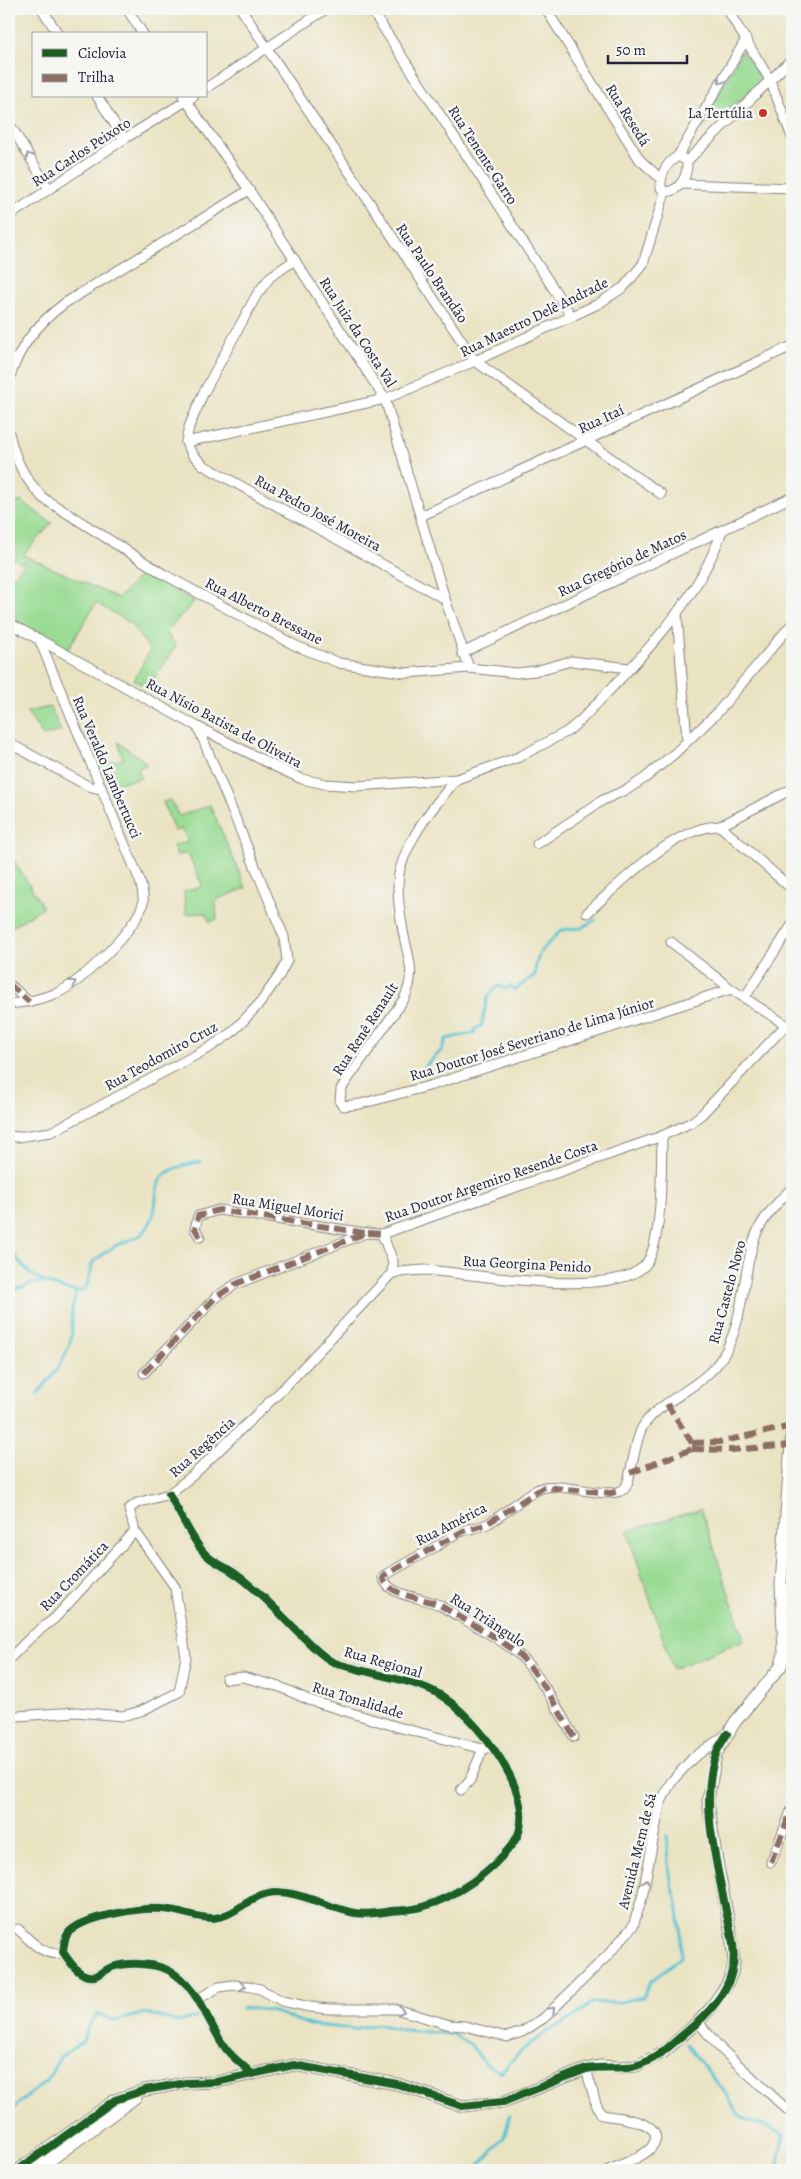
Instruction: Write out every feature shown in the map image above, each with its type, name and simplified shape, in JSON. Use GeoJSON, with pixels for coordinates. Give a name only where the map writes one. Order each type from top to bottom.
{"type":"FeatureCollection","features":[{"type":"Feature","properties":{"kind":"street"},"geometry":{"type":"LineString","coordinates":[[42,9],[57,32]]}},
{"type":"Feature","properties":{"kind":"street"},"geometry":{"type":"LineString","coordinates":[[127,9],[142,32]]}},
{"type":"Feature","properties":{"kind":"street","name":"Rua Paulo Brandão"},"geometry":{"type":"LineString","coordinates":[[241,9],[475,361],[661,494]]}},
{"type":"Feature","properties":{"kind":"street"},"geometry":{"type":"LineString","coordinates":[[208,87],[326,9]]}},
{"type":"Feature","properties":{"kind":"street","name":"Rua Tenente Garro"},"geometry":{"type":"LineString","coordinates":[[371,9],[572,317]]}},
{"type":"Feature","properties":{"kind":"street","name":"Rua Resedá"},"geometry":{"type":"LineString","coordinates":[[546,9],[640,160],[661,179]]}},
{"type":"Feature","properties":{"kind":"street"},"geometry":{"type":"LineString","coordinates":[[726,9],[770,80],[792,138]]}},
{"type":"Feature","properties":{"kind":"street"},"geometry":{"type":"LineString","coordinates":[[746,39],[678,156],[669,163],[661,179],[661,188],[665,192],[670,192],[682,184],[686,176],[687,161],[792,59]]}},
{"type":"Feature","properties":{"kind":"street"},"geometry":{"type":"LineString","coordinates":[[98,98],[124,139]]}},
{"type":"Feature","properties":{"kind":"street","name":"Rua Carlos Peixoto"},"geometry":{"type":"LineString","coordinates":[[9,216],[188,98]]}},
{"type":"Feature","properties":{"kind":"street","name":"Rua Juiz da Costa Val"},"geometry":{"type":"LineString","coordinates":[[188,98],[385,399],[445,599],[462,653],[469,668]]}},
{"type":"Feature","properties":{"kind":"street"},"geometry":{"type":"LineString","coordinates":[[9,123],[48,189]]}},
{"type":"Feature","properties":{"kind":"street"},"geometry":{"type":"LineString","coordinates":[[678,156],[687,161]]}},
{"type":"Feature","properties":{"kind":"street"},"geometry":{"type":"LineString","coordinates":[[682,184],[792,188]]}},
{"type":"Feature","properties":{"kind":"street"},"geometry":{"type":"LineString","coordinates":[[9,382],[17,357],[30,335],[46,317],[65,303],[249,190]]}},
{"type":"Feature","properties":{"kind":"street","name":"Rua Maestro Delê Andrade"},"geometry":{"type":"LineString","coordinates":[[186,442],[385,399],[475,361],[612,297],[634,277],[643,264],[665,192]]}},
{"type":"Feature","properties":{"kind":"street"},"geometry":{"type":"LineString","coordinates":[[186,442],[189,428],[204,394],[256,296],[270,277],[295,260]]}},
{"type":"Feature","properties":{"kind":"street","name":"Rua Itaí"},"geometry":{"type":"LineString","coordinates":[[421,516],[792,346]]}},
{"type":"Feature","properties":{"kind":"street","name":"Rua Alberto Bressane"},"geometry":{"type":"LineString","coordinates":[[9,433],[17,464],[28,482],[43,498],[165,575],[296,646],[339,663],[406,673],[469,668],[517,673],[535,671],[571,661],[629,668]]}},
{"type":"Feature","properties":{"kind":"street","name":"Rua Pedro José Moreira"},"geometry":{"type":"LineString","coordinates":[[186,442],[192,454],[202,465],[445,599]]}},
{"type":"Feature","properties":{"kind":"street","name":"Rua Gregório de Matos"},"geometry":{"type":"LineString","coordinates":[[462,653],[792,497]]}},
{"type":"Feature","properties":{"kind":"street","name":"Rua Nísio Batista de Oliveira"},"geometry":{"type":"LineString","coordinates":[[9,622],[198,726],[302,779],[325,784],[365,786],[458,779],[519,757],[568,731],[581,720],[676,614],[698,585],[713,556],[722,531]]}},
{"type":"Feature","properties":{"kind":"street"},"geometry":{"type":"LineString","coordinates":[[676,614],[687,740]]}},
{"type":"Feature","properties":{"kind":"street"},"geometry":{"type":"LineString","coordinates":[[537,844],[603,800],[628,789],[645,778],[716,714],[792,624]]}},
{"type":"Feature","properties":{"kind":"street","name":"Rua Veraldo Lambertucci"},"geometry":{"type":"LineString","coordinates":[[28,1002],[59,992],[86,974],[122,937],[142,908],[144,900],[140,881],[39,639]]}},
{"type":"Feature","properties":{"kind":"street","name":"Rua Teodomiro Cruz"},"geometry":{"type":"LineString","coordinates":[[9,1136],[17,1138],[51,1132],[209,1048],[231,1033],[260,1003],[280,976],[287,961],[284,937],[198,726]]}},
{"type":"Feature","properties":{"kind":"street"},"geometry":{"type":"LineString","coordinates":[[9,742],[88,786],[100,789]]}},
{"type":"Feature","properties":{"kind":"street","name":"Rua Renê Renault"},"geometry":{"type":"LineString","coordinates":[[340,1102],[341,1089],[404,999],[410,986],[412,973],[402,927],[399,895],[400,870],[412,839],[442,796],[458,779]]}},
{"type":"Feature","properties":{"kind":"street"},"geometry":{"type":"LineString","coordinates":[[587,913],[667,845],[698,829],[720,826],[792,789]]}},
{"type":"Feature","properties":{"kind":"street"},"geometry":{"type":"LineString","coordinates":[[720,826],[792,889]]}},
{"type":"Feature","properties":{"kind":"street"},"geometry":{"type":"LineString","coordinates":[[745,997],[792,925]]}},
{"type":"Feature","properties":{"kind":"street"},"geometry":{"type":"LineString","coordinates":[[671,942],[731,989],[789,1027]]}},
{"type":"Feature","properties":{"kind":"street"},"geometry":{"type":"LineString","coordinates":[[9,984],[28,1002]]}},
{"type":"Feature","properties":{"kind":"street","name":"Rua Doutor José Severiano de Lima Júnior"},"geometry":{"type":"LineString","coordinates":[[340,1102],[344,1106],[360,1104],[421,1088],[693,1003],[731,989]]}},
{"type":"Feature","properties":{"kind":"street"},"geometry":{"type":"LineString","coordinates":[[9,1004],[28,1002]]}},
{"type":"Feature","properties":{"kind":"street","name":"Rua Doutor Argemiro Resende Costa"},"geometry":{"type":"LineString","coordinates":[[144,1373],[216,1297],[244,1281],[366,1234],[382,1234],[662,1136],[692,1122],[789,1027]]}},
{"type":"Feature","properties":{"kind":"street","name":"Rua Georgina Penido"},"geometry":{"type":"LineString","coordinates":[[392,1274],[424,1270],[502,1278],[585,1283],[625,1278],[640,1270],[647,1263],[654,1249],[660,1200],[662,1136]]}},
{"type":"Feature","properties":{"kind":"street","name":"Rua Castelo Novo"},"geometry":{"type":"LineString","coordinates":[[619,1491],[626,1486],[635,1443],[647,1421],[667,1404],[699,1383],[716,1367],[724,1356],[731,1342],[736,1324],[754,1240],[774,1208],[792,1188]]}},
{"type":"Feature","properties":{"kind":"street","name":"Rua Miguel Morici"},"geometry":{"type":"LineString","coordinates":[[200,1237],[195,1229],[198,1216],[219,1210],[366,1234]]}},
{"type":"Feature","properties":{"kind":"street"},"geometry":{"type":"LineString","coordinates":[[382,1234],[393,1262],[392,1274]]}},
{"type":"Feature","properties":{"kind":"street","name":"Rua Regência"},"geometry":{"type":"LineString","coordinates":[[9,1715],[76,1712],[122,1716],[141,1711],[179,1692],[186,1657],[175,1586],[135,1530],[129,1509],[137,1503],[169,1494],[192,1476],[264,1409],[392,1274]]}},
{"type":"Feature","properties":{"kind":"street","name":"Avenida Mem de Sá"},"geometry":{"type":"LineString","coordinates":[[198,1999],[220,1987],[233,1985],[247,1986],[260,1989],[282,2000],[310,2006],[336,2009],[396,2009],[450,2025],[465,2026],[507,2037],[522,2032],[544,2018],[607,1956],[633,1926],[642,1898],[660,1804],[671,1782],[693,1758],[727,1734],[781,1666],[784,1653],[781,1584],[792,1429]]}},
{"type":"Feature","properties":{"kind":"street","name":"Rua América"},"geometry":{"type":"LineString","coordinates":[[383,1578],[456,1534],[485,1525],[544,1486],[612,1493],[619,1491]]}},
{"type":"Feature","properties":{"kind":"street","name":"Rua Regional"},"geometry":{"type":"LineString","coordinates":[[63,1952],[65,1940],[69,1932],[80,1925],[102,1917],[149,1908],[166,1909],[212,1918],[225,1916],[251,1900],[271,1892],[286,1893],[330,1907],[358,1913],[408,1910],[443,1900],[470,1883],[505,1853],[516,1839],[522,1822],[520,1798],[505,1766],[487,1748],[462,1712],[437,1693],[332,1662],[238,1575],[210,1560],[200,1548],[169,1494]]}},
{"type":"Feature","properties":{"kind":"street","name":"Rua Cromática"},"geometry":{"type":"LineString","coordinates":[[9,1660],[32,1636],[55,1618],[135,1530]]}},
{"type":"Feature","properties":{"kind":"street","name":"Rua Triângulo"},"geometry":{"type":"LineString","coordinates":[[383,1578],[385,1584],[392,1590],[439,1605],[512,1649],[526,1662],[545,1688],[574,1737]]}},
{"type":"Feature","properties":{"kind":"street","name":"Rua Tonalidade"},"geometry":{"type":"LineString","coordinates":[[226,1679],[242,1677],[280,1687],[309,1700],[398,1727],[487,1748]]}},
{"type":"Feature","properties":{"kind":"street"},"geometry":{"type":"LineString","coordinates":[[18,2170],[118,2103],[145,2090],[186,2083],[216,2082],[294,2064],[397,2084],[462,2106],[503,2102],[586,2069],[599,2066],[622,2068],[636,2066],[664,2052],[698,2022],[726,1986],[734,1962],[731,1934],[708,1801],[716,1754],[727,1734]]}},
{"type":"Feature","properties":{"kind":"street"},"geometry":{"type":"LineString","coordinates":[[460,1790],[470,1780],[487,1748]]}},
{"type":"Feature","properties":{"kind":"street"},"geometry":{"type":"LineString","coordinates":[[771,1862],[792,1809]]}},
{"type":"Feature","properties":{"kind":"street"},"geometry":{"type":"LineString","coordinates":[[18,1929],[32,1943],[44,1950],[58,1954],[63,1952],[73,1967],[82,1973],[94,1976],[115,1966],[154,1966],[169,1971],[181,1980],[198,1999],[227,2050],[251,2073]]}},
{"type":"Feature","properties":{"kind":"street"},"geometry":{"type":"LineString","coordinates":[[698,2022],[720,2048],[792,2114]]}},
{"type":"Feature","properties":{"kind":"street"},"geometry":{"type":"LineString","coordinates":[[586,2069],[596,2104],[602,2115],[629,2119],[645,2124],[653,2129],[655,2136],[653,2145],[644,2153],[609,2170]]}},
{"type":"Feature","properties":{"kind":"street"},"geometry":{"type":"LineString","coordinates":[[37,2170],[118,2103]]}},
{"type":"Feature","properties":{"kind":"green space"},"geometry":{"type":"Polygon","coordinates":[[[742,50],[763,82],[701,129],[742,50]]]}},
{"type":"Feature","properties":{"kind":"green space"},"geometry":{"type":"Polygon","coordinates":[[[21,501],[52,523],[23,555],[118,598],[143,573],[195,601],[166,632],[176,646],[148,688],[134,680],[150,650],[129,622],[96,603],[67,651],[9,619],[9,581],[26,562],[20,563],[9,555],[9,507],[21,501]]]}},
{"type":"Feature","properties":{"kind":"green space"},"geometry":{"type":"Polygon","coordinates":[[[50,707],[61,731],[43,736],[27,712],[50,707]]]}},
{"type":"Feature","properties":{"kind":"green space"},"geometry":{"type":"Polygon","coordinates":[[[118,742],[143,760],[146,765],[138,768],[141,778],[104,786],[95,766],[123,759],[118,742]]]}},
{"type":"Feature","properties":{"kind":"green space"},"geometry":{"type":"Polygon","coordinates":[[[170,800],[179,816],[210,805],[246,888],[216,900],[217,919],[210,922],[205,913],[186,914],[184,891],[203,887],[188,854],[176,855],[173,846],[188,841],[181,829],[174,831],[163,802],[170,800]]]}},
{"type":"Feature","properties":{"kind":"green space"},"geometry":{"type":"Polygon","coordinates":[[[9,853],[43,907],[9,929],[9,853]]]}},
{"type":"Feature","properties":{"kind":"green space"},"geometry":{"type":"Polygon","coordinates":[[[701,1509],[744,1640],[673,1669],[627,1531],[701,1509]]]}},
{"type":"Feature","properties":{"kind":"waterway"},"geometry":{"type":"LineString","coordinates":[[422,1069],[442,1050],[446,1039],[474,1033],[475,1029],[481,1026],[486,1003],[495,989],[500,986],[506,989],[510,986],[516,989],[535,975],[540,952],[561,930],[581,928],[595,920]]}},
{"type":"Feature","properties":{"kind":"waterway"},"geometry":{"type":"LineString","coordinates":[[9,1249],[26,1269],[40,1279],[57,1287],[80,1291],[87,1286],[93,1262],[112,1248],[143,1233],[151,1222],[155,1210],[157,1190],[160,1181],[166,1173],[179,1167],[200,1162]]}},
{"type":"Feature","properties":{"kind":"waterway"},"geometry":{"type":"LineString","coordinates":[[9,1289],[18,1289],[43,1282]]}},
{"type":"Feature","properties":{"kind":"waterway"},"geometry":{"type":"LineString","coordinates":[[37,1394],[58,1368],[69,1346],[72,1335],[72,1308],[76,1292]]}},
{"type":"Feature","properties":{"kind":"waterway"},"geometry":{"type":"LineString","coordinates":[[242,2008],[269,2010],[310,2025],[354,2029],[377,2024],[403,2030],[452,2034],[471,2045],[485,2064],[501,2072],[521,2051],[548,2031],[574,2017],[591,2003],[620,2002],[643,1997],[650,1982],[681,1957],[681,1935],[677,1903],[670,1876],[667,1836]]}},
{"type":"Feature","properties":{"kind":"waterway"},"geometry":{"type":"LineString","coordinates":[[9,2113],[47,2081],[59,2058],[83,2041],[89,2025],[98,2014],[116,2021],[145,2013],[178,2022],[198,2017]]}},
{"type":"Feature","properties":{"kind":"waterway"},"geometry":{"type":"LineString","coordinates":[[687,2044],[738,2113],[751,2122],[779,2131],[783,2135],[777,2170]]}},
{"type":"Feature","properties":{"kind":"waterway"},"geometry":{"type":"LineString","coordinates":[[475,2170],[504,2137],[510,2116]]}},
{"type":"Feature","properties":{"kind":"marked path"},"geometry":{"type":"LineString","coordinates":[[9,984],[29,1002]]}},
{"type":"Feature","properties":{"kind":"marked path"},"geometry":{"type":"LineString","coordinates":[[200,1237],[195,1229],[198,1216],[219,1210],[365,1233]]}},
{"type":"Feature","properties":{"kind":"marked path"},"geometry":{"type":"LineString","coordinates":[[144,1373],[216,1297],[236,1284],[366,1233],[382,1234]]}},
{"type":"Feature","properties":{"kind":"marked path"},"geometry":{"type":"LineString","coordinates":[[630,1473],[692,1449],[692,1443],[667,1404]]}},
{"type":"Feature","properties":{"kind":"marked path"},"geometry":{"type":"LineString","coordinates":[[692,1443],[719,1442],[792,1426]]}},
{"type":"Feature","properties":{"kind":"marked path"},"geometry":{"type":"LineString","coordinates":[[692,1449],[732,1450],[790,1445]]}},
{"type":"Feature","properties":{"kind":"marked path"},"geometry":{"type":"LineString","coordinates":[[574,1737],[552,1698],[518,1654],[498,1639],[436,1603],[401,1594],[393,1590],[383,1578],[463,1531],[485,1525],[544,1487],[611,1493],[619,1491]]}},
{"type":"Feature","properties":{"kind":"marked path"},"geometry":{"type":"LineString","coordinates":[[771,1862],[792,1809]]}},
{"type":"Feature","properties":{"kind":"cycle path"},"geometry":{"type":"LineString","coordinates":[[169,1494],[204,1553],[254,1589],[311,1645],[326,1657],[340,1665],[417,1685],[437,1693],[469,1719],[501,1759],[513,1781],[520,1804],[521,1824],[514,1842],[496,1863],[461,1890],[435,1903],[422,1907],[360,1914],[345,1911],[305,1897],[275,1892],[266,1893],[230,1913],[214,1918],[169,1910],[128,1911],[87,1921],[69,1932],[65,1939],[63,1952],[76,1969],[85,1975],[95,1976],[112,1967],[125,1964],[140,1964],[168,1970],[178,1977],[195,1995],[226,2049],[251,2073]]}},
{"type":"Feature","properties":{"kind":"cycle path"},"geometry":{"type":"LineString","coordinates":[[18,2170],[115,2100],[145,2090],[186,2083],[216,2082],[294,2065],[397,2084],[462,2106],[503,2102],[586,2069],[635,2066],[656,2057],[707,2013],[720,1998],[732,1971],[734,1956],[732,1941],[714,1853],[709,1812],[711,1772],[719,1746],[727,1734]]}},
{"type":"Feature","properties":{"kind":"place","name":"La Tertúlia"},"geometry":{"type":"Point","coordinates":[763,113]}}]}
